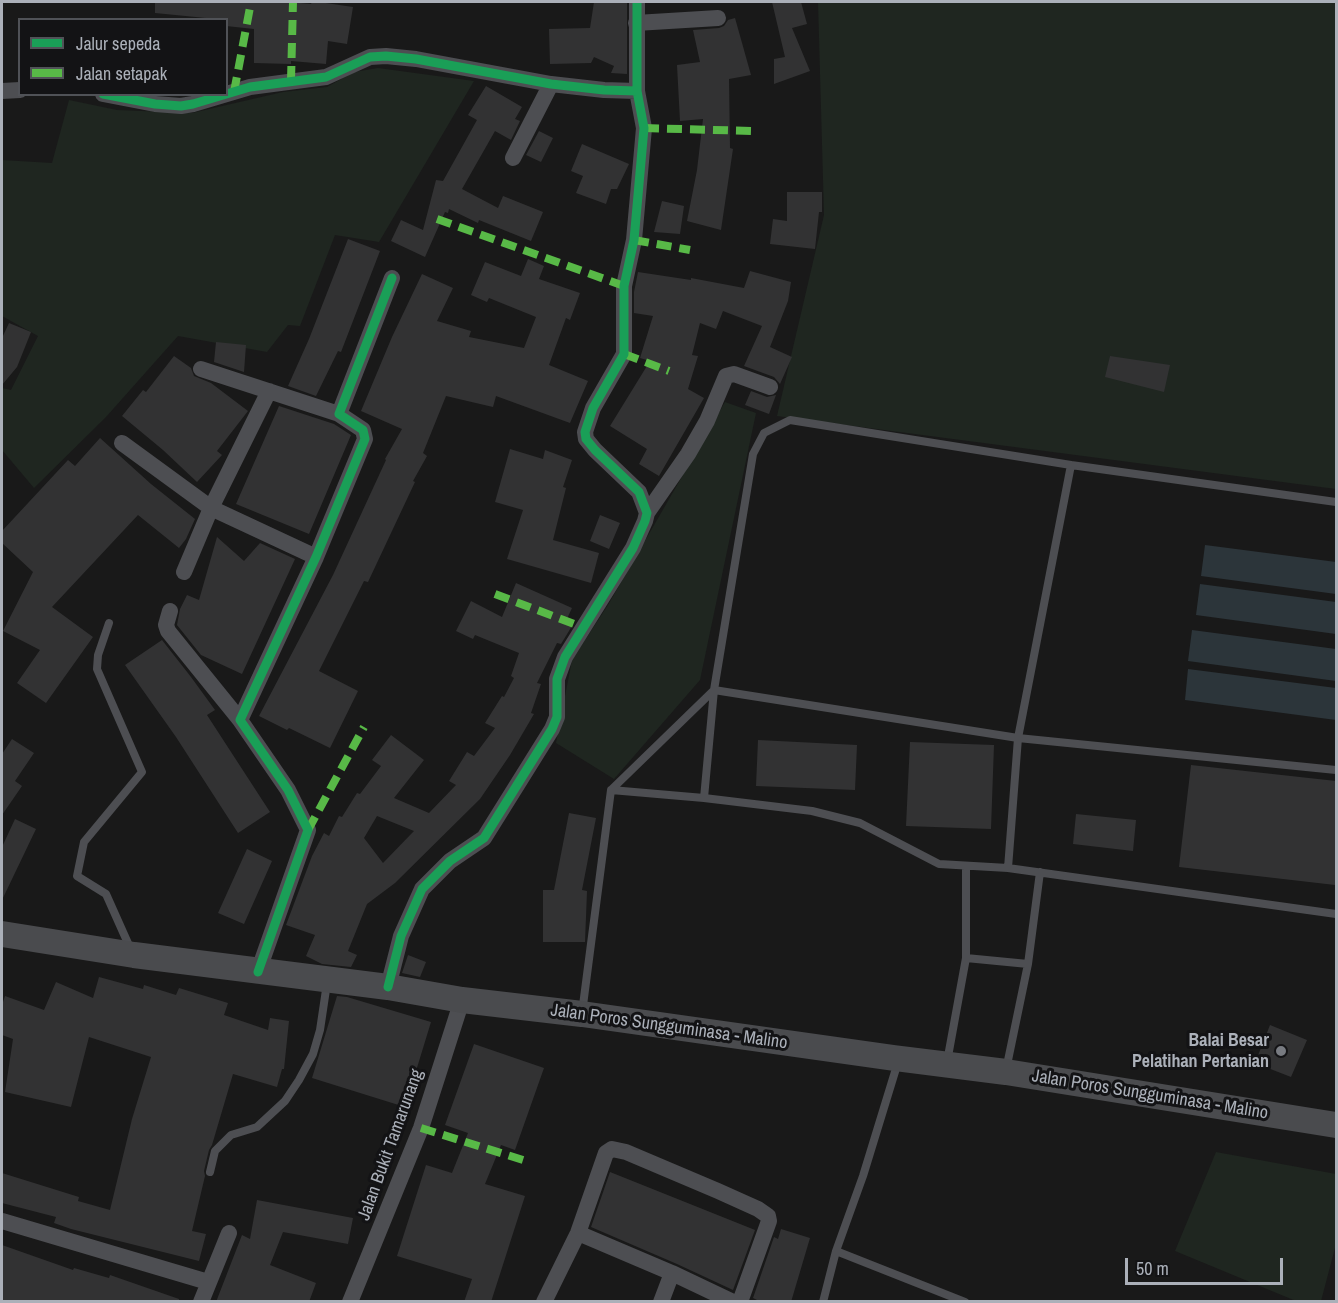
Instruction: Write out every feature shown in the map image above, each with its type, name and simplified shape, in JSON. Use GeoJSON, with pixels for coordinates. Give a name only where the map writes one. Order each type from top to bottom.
{"type":"FeatureCollection","features":[{"type":"Feature","properties":{"kind":"main road","name":"Jalan Poros Sungguminasa - Malino"},"geometry":{"type":"LineString","coordinates":[[2,934],[134,956],[388,987],[462,1000],[582,1014],[1006,1072],[1336,1125]]}},
{"type":"Feature","properties":{"kind":"street"},"geometry":{"type":"LineString","coordinates":[[637,2],[637,91],[644,128],[634,240],[624,285],[624,354],[593,408],[585,432],[586,439],[595,450],[639,492],[647,513]]}},
{"type":"Feature","properties":{"kind":"street"},"geometry":{"type":"LineString","coordinates":[[636,23],[718,18]]}},
{"type":"Feature","properties":{"kind":"street"},"geometry":{"type":"LineString","coordinates":[[228,94],[250,87],[326,78],[357,61],[386,56],[416,59],[551,84],[637,91]]}},
{"type":"Feature","properties":{"kind":"street"},"geometry":{"type":"LineString","coordinates":[[513,158],[551,84]]}},
{"type":"Feature","properties":{"kind":"street"},"geometry":{"type":"LineString","coordinates":[[2,91],[18,90]]}},
{"type":"Feature","properties":{"kind":"street"},"geometry":{"type":"LineString","coordinates":[[113,96],[155,104],[181,106],[220,96]]}},
{"type":"Feature","properties":{"kind":"street"},"geometry":{"type":"LineString","coordinates":[[339,414],[392,278]]}},
{"type":"Feature","properties":{"kind":"street"},"geometry":{"type":"LineString","coordinates":[[201,369],[339,414],[363,430],[365,439],[316,557],[240,720]]}},
{"type":"Feature","properties":{"kind":"street"},"geometry":{"type":"LineString","coordinates":[[388,987],[400,936],[422,890],[450,861],[484,838],[552,729],[557,717],[557,679],[565,657],[633,548],[642,532],[647,513],[693,446],[707,421],[726,376],[734,374],[770,387]]}},
{"type":"Feature","properties":{"kind":"street"},"geometry":{"type":"LineString","coordinates":[[184,572],[212,508],[269,391]]}},
{"type":"Feature","properties":{"kind":"street"},"geometry":{"type":"LineString","coordinates":[[122,443],[212,508],[316,557]]}},
{"type":"Feature","properties":{"kind":"street"},"geometry":{"type":"LineString","coordinates":[[170,611],[166,625],[168,632],[240,720],[288,790],[308,830],[258,972]]}},
{"type":"Feature","properties":{"kind":"street","name":"Jalan Bukit Tamarunang"},"geometry":{"type":"LineString","coordinates":[[350,1302],[421,1128],[462,1000]]}},
{"type":"Feature","properties":{"kind":"street"},"geometry":{"type":"LineString","coordinates":[[544,1302],[578,1233],[608,1150],[612,1149],[626,1152],[758,1209],[768,1216],[769,1221],[740,1302]]}},
{"type":"Feature","properties":{"kind":"street"},"geometry":{"type":"LineString","coordinates":[[2,1221],[208,1282]]}},
{"type":"Feature","properties":{"kind":"street"},"geometry":{"type":"LineString","coordinates":[[201,1302],[229,1233]]}},
{"type":"Feature","properties":{"kind":"street"},"geometry":{"type":"LineString","coordinates":[[578,1233],[733,1302]]}},
{"type":"Feature","properties":{"kind":"street"},"geometry":{"type":"LineString","coordinates":[[660,1302],[672,1273]]}},
{"type":"Feature","properties":{"kind":"lane"},"geometry":{"type":"LineString","coordinates":[[704,798],[714,690],[753,454],[764,434],[790,420],[1071,465],[1336,502]]}},
{"type":"Feature","properties":{"kind":"lane"},"geometry":{"type":"LineString","coordinates":[[1008,868],[1018,738],[1071,465]]}},
{"type":"Feature","properties":{"kind":"lane"},"geometry":{"type":"LineString","coordinates":[[109,623],[98,655],[97,669],[142,772],[84,842],[77,876],[106,894],[134,956]]}},
{"type":"Feature","properties":{"kind":"lane"},"geometry":{"type":"LineString","coordinates":[[714,690],[1018,738],[1336,770]]}},
{"type":"Feature","properties":{"kind":"lane"},"geometry":{"type":"LineString","coordinates":[[582,1014],[610,790],[714,690]]}},
{"type":"Feature","properties":{"kind":"lane"},"geometry":{"type":"LineString","coordinates":[[610,790],[812,811],[860,823],[939,864],[1040,872],[1336,914]]}},
{"type":"Feature","properties":{"kind":"lane"},"geometry":{"type":"LineString","coordinates":[[946,1064],[966,958],[966,866]]}},
{"type":"Feature","properties":{"kind":"lane"},"geometry":{"type":"LineString","coordinates":[[1006,1072],[1028,964],[1040,872]]}},
{"type":"Feature","properties":{"kind":"lane"},"geometry":{"type":"LineString","coordinates":[[966,958],[1028,964]]}},
{"type":"Feature","properties":{"kind":"lane"},"geometry":{"type":"LineString","coordinates":[[210,1172],[215,1151],[231,1135],[257,1127],[285,1101],[299,1080],[313,1054],[320,1030],[327,980]]}},
{"type":"Feature","properties":{"kind":"lane"},"geometry":{"type":"LineString","coordinates":[[823,1302],[836,1251],[863,1176],[899,1059]]}},
{"type":"Feature","properties":{"kind":"lane"},"geometry":{"type":"LineString","coordinates":[[836,1251],[965,1302]]}},
{"type":"Feature","properties":{"kind":"shaded area"},"geometry":{"type":"Polygon","coordinates":[[[818,2],[1336,2],[1336,489],[777,416],[824,215],[818,2]]]}},
{"type":"Feature","properties":{"kind":"shaded area"},"geometry":{"type":"Polygon","coordinates":[[[378,68],[474,81],[379,242],[335,235],[300,326],[288,325],[267,352],[178,336],[106,417],[34,488],[2,450],[2,388],[11,390],[38,336],[2,316],[2,160],[52,163],[69,100],[117,110],[192,113],[283,92],[327,87],[354,72],[378,68]]]}},
{"type":"Feature","properties":{"kind":"shaded area"},"geometry":{"type":"Polygon","coordinates":[[[725,402],[756,413],[700,680],[614,779],[556,743],[572,660],[608,605],[725,402]]]}},
{"type":"Feature","properties":{"kind":"shaded area"},"geometry":{"type":"Polygon","coordinates":[[[1205,545],[1336,562],[1336,594],[1201,576],[1205,545]]]}},
{"type":"Feature","properties":{"kind":"shaded area"},"geometry":{"type":"Polygon","coordinates":[[[1200,584],[1336,602],[1336,634],[1196,615],[1200,584]]]}},
{"type":"Feature","properties":{"kind":"shaded area"},"geometry":{"type":"Polygon","coordinates":[[[1192,630],[1336,649],[1336,681],[1188,661],[1192,630]]]}},
{"type":"Feature","properties":{"kind":"shaded area"},"geometry":{"type":"Polygon","coordinates":[[[1188,669],[1336,688],[1336,720],[1185,700],[1188,669]]]}},
{"type":"Feature","properties":{"kind":"shaded area"},"geometry":{"type":"Polygon","coordinates":[[[1216,1152],[1336,1174],[1336,1244],[1321,1301],[1296,1301],[1175,1251],[1216,1152]]]}},
{"type":"Feature","properties":{"kind":"building"},"geometry":{"type":"Polygon","coordinates":[[[155,2],[311,4],[319,2],[353,7],[347,44],[328,41],[326,64],[291,61],[291,64],[254,63],[254,29],[228,26],[228,18],[155,13],[155,2]]]}},
{"type":"Feature","properties":{"kind":"building"},"geometry":{"type":"Polygon","coordinates":[[[594,2],[627,2],[627,74],[611,73],[614,66],[594,57],[591,63],[550,64],[549,29],[590,28],[594,2]]]}},
{"type":"Feature","properties":{"kind":"building"},"geometry":{"type":"Polygon","coordinates":[[[772,2],[801,2],[807,24],[792,28],[810,71],[774,84],[774,59],[785,57],[772,2]]]}},
{"type":"Feature","properties":{"kind":"building"},"geometry":{"type":"Polygon","coordinates":[[[735,18],[751,75],[729,79],[730,148],[733,149],[721,230],[687,221],[697,170],[703,119],[680,121],[677,65],[700,62],[693,30],[719,28],[724,26],[728,20],[735,18]]]}},
{"type":"Feature","properties":{"kind":"building"},"geometry":{"type":"Polygon","coordinates":[[[486,86],[522,107],[515,119],[520,121],[511,140],[495,131],[462,189],[498,208],[503,196],[543,212],[531,241],[479,220],[478,223],[449,209],[448,213],[445,212],[425,257],[391,241],[401,220],[423,230],[436,180],[443,181],[477,120],[468,115],[486,86]]]}},
{"type":"Feature","properties":{"kind":"building"},"geometry":{"type":"Polygon","coordinates":[[[539,131],[553,138],[541,162],[526,155],[539,131]]]}},
{"type":"Feature","properties":{"kind":"building"},"geometry":{"type":"Polygon","coordinates":[[[582,144],[629,164],[617,189],[611,189],[606,204],[576,193],[583,176],[571,171],[582,144]]]}},
{"type":"Feature","properties":{"kind":"building"},"geometry":{"type":"Polygon","coordinates":[[[787,192],[822,192],[822,212],[819,212],[815,249],[770,244],[773,219],[787,221],[787,192]]]}},
{"type":"Feature","properties":{"kind":"building"},"geometry":{"type":"Polygon","coordinates":[[[662,201],[684,206],[680,234],[654,232],[662,201]]]}},
{"type":"Feature","properties":{"kind":"building"},"geometry":{"type":"Polygon","coordinates":[[[348,239],[380,251],[341,352],[338,351],[316,396],[288,386],[348,239]]]}},
{"type":"Feature","properties":{"kind":"building"},"geometry":{"type":"Polygon","coordinates":[[[528,259],[544,266],[539,279],[580,293],[570,320],[566,318],[549,365],[588,381],[570,423],[496,396],[493,407],[446,396],[423,453],[427,456],[413,481],[415,482],[368,582],[364,581],[319,671],[358,691],[330,748],[259,716],[333,575],[385,459],[402,429],[361,411],[422,274],[453,288],[437,321],[471,331],[469,337],[524,348],[536,317],[489,298],[487,302],[471,295],[485,262],[521,276],[528,259]]]}},
{"type":"Feature","properties":{"kind":"building"},"geometry":{"type":"Polygon","coordinates":[[[750,271],[791,282],[788,301],[770,347],[792,357],[780,384],[774,377],[744,366],[762,326],[723,311],[716,329],[700,323],[692,355],[698,356],[688,389],[704,398],[659,476],[639,464],[647,449],[610,426],[650,361],[640,358],[653,316],[634,313],[634,292],[638,272],[691,280],[691,278],[744,288],[750,271]]]}},
{"type":"Feature","properties":{"kind":"building"},"geometry":{"type":"Polygon","coordinates":[[[9,323],[31,332],[17,367],[2,385],[2,338],[9,323]]]}},
{"type":"Feature","properties":{"kind":"building"},"geometry":{"type":"Polygon","coordinates":[[[216,342],[246,345],[244,372],[214,362],[216,342]]]}},
{"type":"Feature","properties":{"kind":"building"},"geometry":{"type":"Polygon","coordinates":[[[174,356],[191,368],[194,376],[211,383],[248,411],[217,451],[222,455],[197,482],[122,416],[143,390],[146,392],[174,356]]]}},
{"type":"Feature","properties":{"kind":"building"},"geometry":{"type":"Polygon","coordinates":[[[1110,356],[1170,365],[1164,392],[1105,377],[1110,356]]]}},
{"type":"Feature","properties":{"kind":"building"},"geometry":{"type":"Polygon","coordinates":[[[751,391],[767,397],[776,395],[769,414],[745,405],[751,391]]]}},
{"type":"Feature","properties":{"kind":"building"},"geometry":{"type":"Polygon","coordinates":[[[279,406],[334,424],[351,435],[309,534],[236,504],[279,406]]]}},
{"type":"Feature","properties":{"kind":"building"},"geometry":{"type":"Polygon","coordinates":[[[100,438],[151,484],[195,519],[179,548],[138,515],[52,607],[93,637],[46,703],[17,683],[40,650],[3,631],[33,572],[2,543],[2,531],[68,460],[75,466],[100,438]]]}},
{"type":"Feature","properties":{"kind":"building"},"geometry":{"type":"Polygon","coordinates":[[[510,449],[543,459],[545,450],[572,460],[563,487],[566,488],[553,540],[599,553],[591,583],[507,559],[523,510],[495,502],[510,449]]]}},
{"type":"Feature","properties":{"kind":"building"},"geometry":{"type":"Polygon","coordinates":[[[600,515],[620,523],[609,549],[590,541],[600,515]]]}},
{"type":"Feature","properties":{"kind":"building"},"geometry":{"type":"Polygon","coordinates":[[[217,537],[244,561],[260,543],[295,559],[242,674],[201,655],[177,625],[180,609],[187,595],[199,600],[217,537]]]}},
{"type":"Feature","properties":{"kind":"building"},"geometry":{"type":"Polygon","coordinates":[[[516,583],[572,608],[565,623],[572,626],[561,644],[557,643],[537,683],[541,684],[531,713],[534,714],[480,799],[395,883],[367,904],[348,951],[357,955],[351,967],[322,964],[306,956],[315,935],[286,925],[312,856],[324,833],[329,836],[339,816],[342,817],[357,793],[360,794],[381,766],[372,760],[391,735],[424,760],[394,798],[429,813],[456,785],[449,781],[467,752],[474,756],[495,728],[485,723],[502,696],[504,697],[514,678],[511,676],[519,653],[475,635],[473,639],[456,631],[471,601],[502,617],[516,583]],[[377,816],[364,838],[383,863],[414,831],[377,816]]]}},
{"type":"Feature","properties":{"kind":"building"},"geometry":{"type":"Polygon","coordinates":[[[162,640],[215,710],[207,715],[270,812],[238,833],[176,737],[125,665],[162,640]]]}},
{"type":"Feature","properties":{"kind":"building"},"geometry":{"type":"Polygon","coordinates":[[[12,739],[34,753],[15,781],[22,786],[2,815],[2,754],[12,739]]]}},
{"type":"Feature","properties":{"kind":"building"},"geometry":{"type":"Polygon","coordinates":[[[758,740],[857,745],[855,790],[756,786],[758,740]]]}},
{"type":"Feature","properties":{"kind":"building"},"geometry":{"type":"Polygon","coordinates":[[[910,742],[994,745],[991,829],[906,826],[910,742]]]}},
{"type":"Feature","properties":{"kind":"building"},"geometry":{"type":"Polygon","coordinates":[[[1191,765],[1336,781],[1335,885],[1179,867],[1191,765]]]}},
{"type":"Feature","properties":{"kind":"building"},"geometry":{"type":"Polygon","coordinates":[[[569,813],[596,818],[582,890],[587,891],[585,942],[543,942],[543,890],[554,890],[569,813]]]}},
{"type":"Feature","properties":{"kind":"building"},"geometry":{"type":"Polygon","coordinates":[[[1076,814],[1136,820],[1133,851],[1073,844],[1076,814]]]}},
{"type":"Feature","properties":{"kind":"building"},"geometry":{"type":"Polygon","coordinates":[[[15,819],[36,829],[2,900],[2,847],[15,819]]]}},
{"type":"Feature","properties":{"kind":"building"},"geometry":{"type":"Polygon","coordinates":[[[247,849],[272,861],[244,924],[218,913],[247,849]]]}},
{"type":"Feature","properties":{"kind":"building"},"geometry":{"type":"Polygon","coordinates":[[[408,955],[426,962],[420,977],[402,973],[408,955]]]}},
{"type":"Feature","properties":{"kind":"building"},"geometry":{"type":"Polygon","coordinates":[[[99,977],[143,989],[144,985],[176,995],[179,988],[228,1003],[224,1015],[268,1030],[270,1018],[289,1021],[284,1069],[282,1069],[277,1087],[233,1074],[209,1150],[192,1231],[206,1234],[199,1261],[71,1229],[54,1223],[56,1217],[2,1203],[2,1173],[79,1197],[78,1201],[110,1210],[132,1119],[151,1057],[89,1037],[71,1107],[5,1092],[13,1039],[2,1035],[2,1005],[5,996],[44,1010],[56,982],[93,998],[99,977]]]}},
{"type":"Feature","properties":{"kind":"building"},"geometry":{"type":"Polygon","coordinates":[[[337,996],[431,1022],[405,1107],[312,1078],[337,996]]]}},
{"type":"Feature","properties":{"kind":"building","name":"Balai Besar Pelatihan Pertanian"},"geometry":{"type":"Polygon","coordinates":[[[1270,1025],[1307,1040],[1291,1077],[1255,1063],[1270,1025]]]}},
{"type":"Feature","properties":{"kind":"building"},"geometry":{"type":"Polygon","coordinates":[[[474,1044],[544,1068],[515,1150],[501,1145],[485,1184],[525,1196],[491,1302],[464,1302],[472,1279],[397,1256],[426,1165],[452,1173],[468,1133],[445,1125],[474,1044]]]}},
{"type":"Feature","properties":{"kind":"building"},"geometry":{"type":"Polygon","coordinates":[[[610,1172],[755,1230],[733,1290],[591,1227],[610,1172]]]}},
{"type":"Feature","properties":{"kind":"building"},"geometry":{"type":"Polygon","coordinates":[[[257,1200],[353,1218],[348,1244],[283,1232],[270,1265],[316,1283],[309,1302],[216,1302],[242,1235],[250,1239],[257,1200]]]}},
{"type":"Feature","properties":{"kind":"building"},"geometry":{"type":"Polygon","coordinates":[[[781,1229],[810,1238],[791,1302],[761,1302],[753,1298],[774,1237],[778,1239],[781,1229]]]}},
{"type":"Feature","properties":{"kind":"building"},"geometry":{"type":"Polygon","coordinates":[[[2,1245],[73,1270],[74,1268],[109,1278],[110,1275],[179,1299],[179,1302],[2,1302],[2,1245]]]}},
{"type":"Feature","properties":{"kind":"marked path"},"geometry":{"type":"LineString","coordinates":[[234,92],[251,2]]}},
{"type":"Feature","properties":{"kind":"marked path"},"geometry":{"type":"LineString","coordinates":[[291,81],[293,2]]}},
{"type":"Feature","properties":{"kind":"marked path"},"geometry":{"type":"LineString","coordinates":[[644,128],[754,131]]}},
{"type":"Feature","properties":{"kind":"marked path"},"geometry":{"type":"LineString","coordinates":[[437,219],[624,286]]}},
{"type":"Feature","properties":{"kind":"marked path"},"geometry":{"type":"LineString","coordinates":[[634,240],[690,250]]}},
{"type":"Feature","properties":{"kind":"marked path"},"geometry":{"type":"LineString","coordinates":[[624,354],[669,371]]}},
{"type":"Feature","properties":{"kind":"marked path"},"geometry":{"type":"LineString","coordinates":[[495,594],[582,627]]}},
{"type":"Feature","properties":{"kind":"marked path"},"geometry":{"type":"LineString","coordinates":[[308,830],[364,727]]}},
{"type":"Feature","properties":{"kind":"marked path"},"geometry":{"type":"LineString","coordinates":[[421,1128],[523,1160]]}},
{"type":"Feature","properties":{"kind":"cycle path"},"geometry":{"type":"LineString","coordinates":[[388,987],[401,936],[422,889],[450,861],[484,838],[552,729],[557,717],[557,679],[565,657],[633,548],[645,521],[647,513],[639,492],[595,450],[586,439],[585,432],[593,408],[624,354],[624,286],[634,240],[644,128],[637,91],[637,2]]}},
{"type":"Feature","properties":{"kind":"cycle path"},"geometry":{"type":"LineString","coordinates":[[228,94],[250,87],[326,77],[370,57],[386,56],[416,59],[551,84],[637,91]]}},
{"type":"Feature","properties":{"kind":"cycle path"},"geometry":{"type":"LineString","coordinates":[[113,96],[155,104],[181,106],[220,96]]}},
{"type":"Feature","properties":{"kind":"cycle path"},"geometry":{"type":"LineString","coordinates":[[258,972],[308,830],[288,790],[240,720],[316,557],[365,439],[363,430],[339,414],[392,278]]}},
{"type":"Feature","properties":{"kind":"place","name":"Balai Besar Pelatihan Pertanian"},"geometry":{"type":"Point","coordinates":[1281,1051]}}]}
